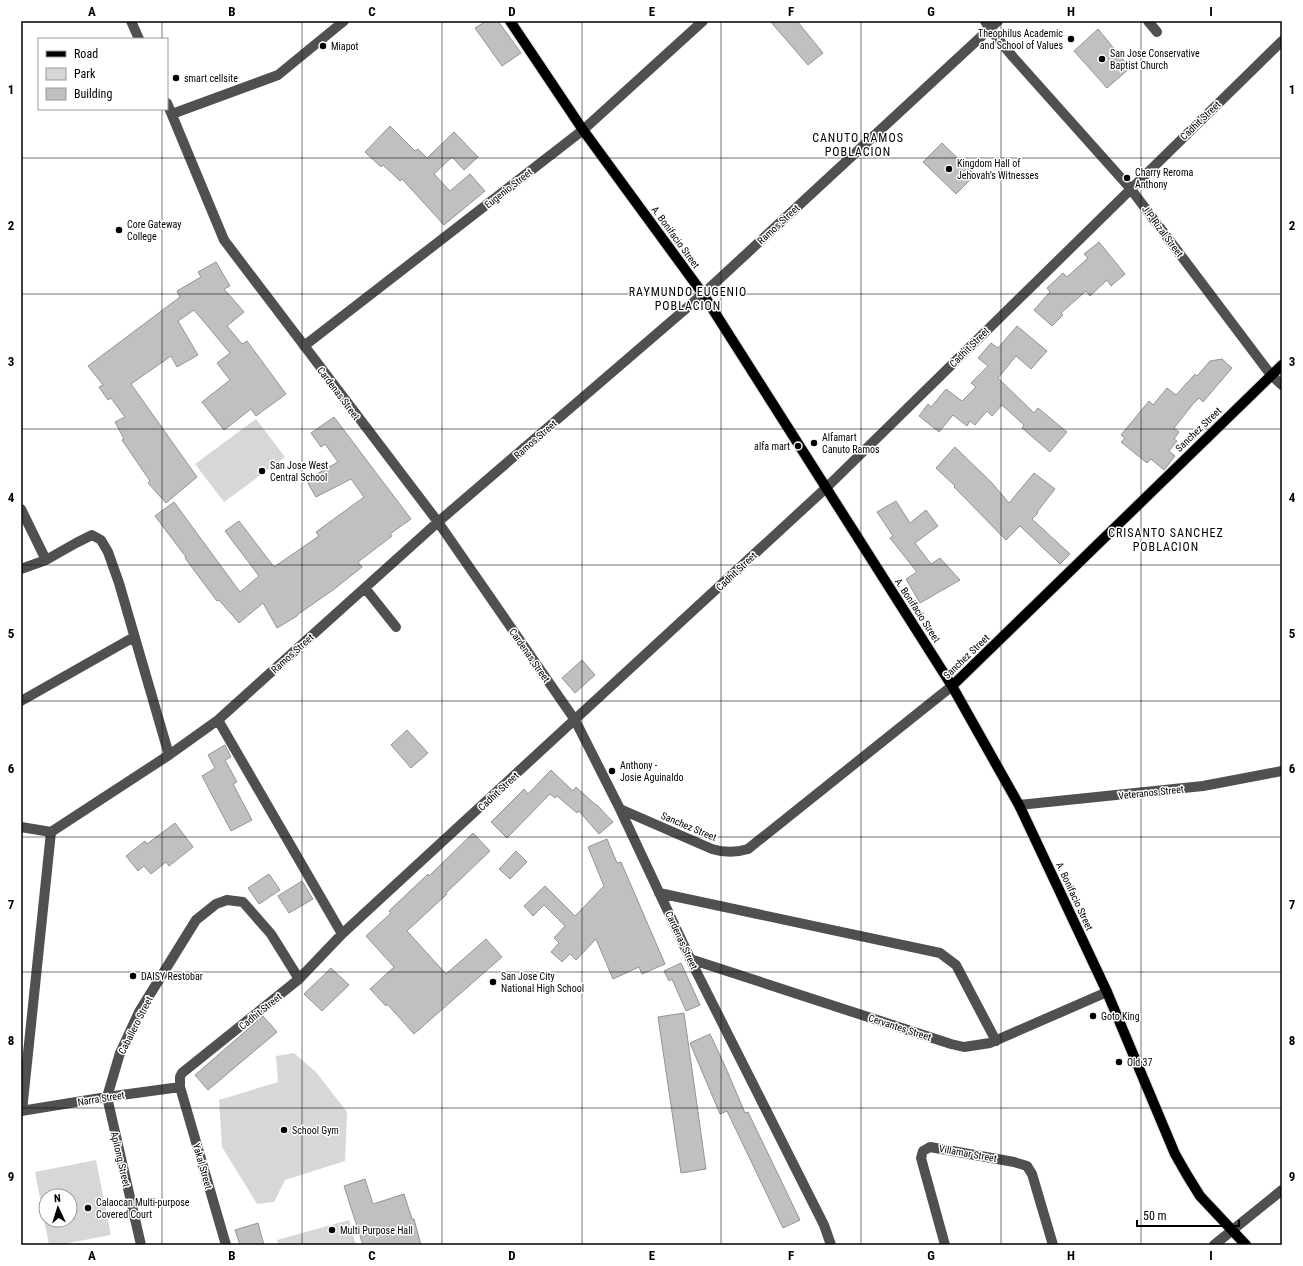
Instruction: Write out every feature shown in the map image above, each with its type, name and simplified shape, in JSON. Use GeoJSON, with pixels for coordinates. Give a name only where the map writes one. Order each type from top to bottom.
{"type":"FeatureCollection","features":[{"type":"Feature","properties":{"kind":"main road","name":"A. Bonifacio Street"},"geometry":{"type":"LineString","coordinates":[[510,21],[583,130],[703,294],[952,686],[1018,805],[1107,992],[1175,1154],[1186,1175],[1200,1196],[1246,1245]]}},
{"type":"Feature","properties":{"kind":"main road","name":"Sanchez Street"},"geometry":{"type":"LineString","coordinates":[[952,686],[1282,365]]}},
{"type":"Feature","properties":{"kind":"street"},"geometry":{"type":"LineString","coordinates":[[131,21],[139,38]]}},
{"type":"Feature","properties":{"kind":"street"},"geometry":{"type":"LineString","coordinates":[[172,114],[278,75],[344,21]]}},
{"type":"Feature","properties":{"kind":"street","name":"Eugenio Street"},"geometry":{"type":"LineString","coordinates":[[304,346],[583,130],[703,21]]}},
{"type":"Feature","properties":{"kind":"street","name":"Ramos Street"},"geometry":{"type":"LineString","coordinates":[[51,832],[169,756],[218,720],[438,522],[703,294],[987,25],[998,21]]}},
{"type":"Feature","properties":{"kind":"street"},"geometry":{"type":"LineString","coordinates":[[1148,21],[1156,32]]}},
{"type":"Feature","properties":{"kind":"street","name":"J.P. Rizal Street"},"geometry":{"type":"LineString","coordinates":[[987,25],[1130,188],[1271,375],[1282,385]]}},
{"type":"Feature","properties":{"kind":"street","name":"Cadhit Street"},"geometry":{"type":"LineString","coordinates":[[180,1087],[181,1074],[184,1071],[299,979],[342,934],[826,488],[1130,188],[1282,41]]}},
{"type":"Feature","properties":{"kind":"street","name":"Cardenas Street"},"geometry":{"type":"LineString","coordinates":[[168,105],[224,240],[438,522],[575,720],[620,809],[690,959],[824,1225],[831,1245]]}},
{"type":"Feature","properties":{"kind":"street"},"geometry":{"type":"LineString","coordinates":[[21,509],[46,560]]}},
{"type":"Feature","properties":{"kind":"street"},"geometry":{"type":"LineString","coordinates":[[21,569],[46,560],[92,535],[101,540],[108,552],[119,582],[169,756]]}},
{"type":"Feature","properties":{"kind":"street"},"geometry":{"type":"LineString","coordinates":[[365,588],[396,627]]}},
{"type":"Feature","properties":{"kind":"street"},"geometry":{"type":"LineString","coordinates":[[21,701],[134,637]]}},
{"type":"Feature","properties":{"kind":"street","name":"Sanchez Street"},"geometry":{"type":"LineString","coordinates":[[620,809],[717,851],[735,853],[748,849],[952,686]]}},
{"type":"Feature","properties":{"kind":"street"},"geometry":{"type":"LineString","coordinates":[[218,720],[342,934]]}},
{"type":"Feature","properties":{"kind":"street","name":"Veteranos Street"},"geometry":{"type":"LineString","coordinates":[[1018,805],[1203,786],[1282,771]]}},
{"type":"Feature","properties":{"kind":"street"},"geometry":{"type":"LineString","coordinates":[[21,827],[51,832],[22,1111]]}},
{"type":"Feature","properties":{"kind":"street"},"geometry":{"type":"LineString","coordinates":[[659,893],[940,953],[956,965],[996,1041]]}},
{"type":"Feature","properties":{"kind":"street","name":"Caballero Street"},"geometry":{"type":"LineString","coordinates":[[107,1097],[120,1053],[139,1012],[196,920],[216,904],[227,900],[243,902],[271,934],[299,979]]}},
{"type":"Feature","properties":{"kind":"street","name":"Cervantes Street"},"geometry":{"type":"LineString","coordinates":[[690,959],[964,1047],[976,1046],[996,1041],[1107,992]]}},
{"type":"Feature","properties":{"kind":"street","name":"Narra Street"},"geometry":{"type":"LineString","coordinates":[[22,1111],[180,1087]]}},
{"type":"Feature","properties":{"kind":"street","name":"Yakal Street"},"geometry":{"type":"LineString","coordinates":[[180,1087],[226,1245]]}},
{"type":"Feature","properties":{"kind":"street","name":"Apitong Street"},"geometry":{"type":"LineString","coordinates":[[107,1097],[141,1245]]}},
{"type":"Feature","properties":{"kind":"street","name":"Villamar Street"},"geometry":{"type":"LineString","coordinates":[[945,1245],[921,1158],[923,1151],[930,1147],[1014,1162],[1027,1166],[1032,1174],[1053,1245]]}},
{"type":"Feature","properties":{"kind":"street"},"geometry":{"type":"LineString","coordinates":[[1214,1245],[1282,1190]]}},
{"type":"Feature","properties":{"kind":"green space"},"geometry":{"type":"Polygon","coordinates":[[[256,419],[285,457],[224,502],[195,464],[256,419]]]}},
{"type":"Feature","properties":{"kind":"green space","name":"School Gym"},"geometry":{"type":"Polygon","coordinates":[[[294,1053],[316,1072],[347,1112],[345,1161],[285,1180],[274,1202],[257,1204],[222,1147],[219,1100],[278,1082],[276,1056],[294,1053]]]}},
{"type":"Feature","properties":{"kind":"green space","name":"Calaocan Multi-purpose Covered Court"},"geometry":{"type":"Polygon","coordinates":[[[96,1160],[111,1235],[58,1245],[49,1245],[46,1228],[78,1228],[78,1188],[38,1188],[35,1172],[96,1160]]]}},
{"type":"Feature","properties":{"kind":"green space","name":"Multi Purpose Hall"},"geometry":{"type":"Polygon","coordinates":[[[349,1220],[356,1245],[279,1245],[277,1240],[349,1220]]]}},
{"type":"Feature","properties":{"kind":"building"},"geometry":{"type":"Polygon","coordinates":[[[486,21],[498,21],[521,53],[502,66],[475,28],[486,21]]]}},
{"type":"Feature","properties":{"kind":"building"},"geometry":{"type":"Polygon","coordinates":[[[770,21],[797,21],[823,53],[808,65],[770,21]]]}},
{"type":"Feature","properties":{"kind":"building","name":"San Jose Conservative Baptist Church"},"geometry":{"type":"Polygon","coordinates":[[[1098,29],[1130,68],[1107,88],[1074,51],[1098,29]]]}},
{"type":"Feature","properties":{"kind":"building"},"geometry":{"type":"Polygon","coordinates":[[[390,126],[415,151],[418,149],[427,158],[454,132],[478,157],[464,170],[452,157],[434,174],[450,191],[470,174],[485,191],[444,225],[402,179],[400,181],[383,165],[381,167],[365,152],[390,126]]]}},
{"type":"Feature","properties":{"kind":"building","name":"Kingdom Hall of Jehovah’s Witnesses"},"geometry":{"type":"Polygon","coordinates":[[[942,143],[975,175],[956,194],[923,162],[942,143]]]}},
{"type":"Feature","properties":{"kind":"building"},"geometry":{"type":"Polygon","coordinates":[[[1099,242],[1125,274],[1111,286],[1107,280],[1090,296],[1086,291],[1061,313],[1063,315],[1052,326],[1034,310],[1050,292],[1047,288],[1063,273],[1067,277],[1088,258],[1084,254],[1099,242]]]}},
{"type":"Feature","properties":{"kind":"building"},"geometry":{"type":"Polygon","coordinates":[[[216,262],[230,286],[224,289],[244,312],[227,326],[242,344],[247,341],[286,394],[256,416],[251,409],[224,430],[202,402],[230,380],[217,363],[230,353],[194,310],[178,321],[198,355],[177,367],[171,356],[131,384],[197,477],[166,503],[148,483],[150,481],[122,440],[124,439],[115,422],[125,417],[111,398],[108,400],[99,387],[103,385],[88,366],[180,297],[177,291],[201,277],[198,272],[216,262]]]}},
{"type":"Feature","properties":{"kind":"building"},"geometry":{"type":"Polygon","coordinates":[[[1017,326],[1047,351],[1031,369],[1016,356],[998,378],[1034,413],[1038,408],[1067,432],[1050,452],[1022,428],[1024,425],[1002,405],[992,416],[987,411],[975,425],[970,421],[967,426],[953,415],[939,432],[919,416],[928,404],[931,407],[946,389],[962,401],[976,387],[971,383],[988,366],[978,358],[991,343],[998,348],[1017,326]]]}},
{"type":"Feature","properties":{"kind":"building"},"geometry":{"type":"Polygon","coordinates":[[[1222,359],[1232,368],[1203,402],[1199,398],[1193,404],[1174,428],[1179,432],[1174,439],[1177,441],[1169,451],[1175,456],[1164,470],[1151,459],[1147,463],[1121,442],[1125,438],[1121,435],[1149,401],[1153,405],[1167,388],[1176,395],[1195,374],[1197,376],[1210,361],[1222,359]]]}},
{"type":"Feature","properties":{"kind":"building"},"geometry":{"type":"Polygon","coordinates":[[[334,417],[411,519],[390,534],[392,536],[358,562],[362,567],[297,616],[277,628],[263,603],[239,623],[219,600],[217,601],[155,516],[174,502],[240,592],[259,576],[225,531],[239,521],[274,567],[319,536],[316,532],[364,497],[351,479],[316,497],[306,480],[338,462],[325,444],[321,447],[311,433],[334,417]]]}},
{"type":"Feature","properties":{"kind":"building"},"geometry":{"type":"Polygon","coordinates":[[[955,447],[992,483],[1009,503],[1034,473],[1055,489],[1032,519],[1070,554],[1060,564],[1020,526],[1006,540],[936,468],[955,447]]]}},
{"type":"Feature","properties":{"kind":"building"},"geometry":{"type":"Polygon","coordinates":[[[896,501],[910,523],[926,510],[938,526],[915,543],[931,564],[940,558],[960,580],[920,603],[906,579],[917,572],[890,538],[893,536],[877,512],[896,501]]]}},
{"type":"Feature","properties":{"kind":"building"},"geometry":{"type":"Polygon","coordinates":[[[582,660],[595,675],[575,693],[562,678],[582,660]]]}},
{"type":"Feature","properties":{"kind":"building"},"geometry":{"type":"Polygon","coordinates":[[[407,730],[428,753],[411,768],[391,745],[407,730]]]}},
{"type":"Feature","properties":{"kind":"building"},"geometry":{"type":"Polygon","coordinates":[[[225,745],[231,757],[225,760],[237,782],[233,784],[252,820],[231,831],[202,776],[215,768],[208,755],[225,745]]]}},
{"type":"Feature","properties":{"kind":"building"},"geometry":{"type":"Polygon","coordinates":[[[551,770],[573,791],[576,787],[597,805],[613,822],[599,834],[579,811],[577,813],[557,796],[555,798],[550,794],[507,838],[491,822],[524,789],[528,794],[551,770]]]}},
{"type":"Feature","properties":{"kind":"building"},"geometry":{"type":"Polygon","coordinates":[[[175,823],[193,847],[169,866],[166,862],[151,874],[144,866],[138,871],[126,856],[145,841],[147,844],[175,823]]]}},
{"type":"Feature","properties":{"kind":"building"},"geometry":{"type":"Polygon","coordinates":[[[473,833],[490,851],[407,931],[446,974],[486,939],[502,957],[414,1034],[387,1004],[386,1006],[370,989],[394,967],[366,936],[391,913],[389,911],[428,874],[429,876],[473,833]]]}},
{"type":"Feature","properties":{"kind":"building"},"geometry":{"type":"Polygon","coordinates":[[[607,839],[617,863],[621,862],[665,964],[642,974],[639,967],[613,979],[596,939],[576,960],[570,954],[562,962],[551,952],[559,943],[554,938],[565,926],[544,905],[533,916],[524,906],[545,886],[575,916],[604,886],[588,847],[607,839]]]}},
{"type":"Feature","properties":{"kind":"building"},"geometry":{"type":"Polygon","coordinates":[[[516,851],[527,862],[510,879],[499,869],[516,851]]]}},
{"type":"Feature","properties":{"kind":"building"},"geometry":{"type":"Polygon","coordinates":[[[269,874],[280,890],[259,904],[248,888],[269,874]]]}},
{"type":"Feature","properties":{"kind":"building"},"geometry":{"type":"Polygon","coordinates":[[[302,881],[313,899],[289,913],[278,896],[302,881]]]}},
{"type":"Feature","properties":{"kind":"building"},"geometry":{"type":"Polygon","coordinates":[[[681,963],[700,1005],[686,1011],[672,979],[669,981],[664,971],[681,963]]]}},
{"type":"Feature","properties":{"kind":"building"},"geometry":{"type":"Polygon","coordinates":[[[331,968],[349,985],[322,1011],[304,994],[331,968]]]}},
{"type":"Feature","properties":{"kind":"building"},"geometry":{"type":"Polygon","coordinates":[[[684,1013],[706,1169],[681,1173],[658,1017],[684,1013]]]}},
{"type":"Feature","properties":{"kind":"building"},"geometry":{"type":"Polygon","coordinates":[[[263,1016],[277,1032],[208,1090],[195,1075],[263,1016]]]}},
{"type":"Feature","properties":{"kind":"building"},"geometry":{"type":"Polygon","coordinates":[[[710,1034],[745,1113],[748,1112],[800,1220],[783,1228],[727,1111],[720,1114],[690,1043],[710,1034]]]}},
{"type":"Feature","properties":{"kind":"building"},"geometry":{"type":"Polygon","coordinates":[[[365,1179],[373,1204],[404,1194],[412,1219],[414,1219],[421,1245],[363,1245],[344,1186],[365,1179]]]}},
{"type":"Feature","properties":{"kind":"building"},"geometry":{"type":"Polygon","coordinates":[[[258,1223],[264,1245],[240,1245],[235,1230],[258,1223]]]}},
{"type":"Feature","properties":{"kind":"place","name":"Theophilus Academic and School of Values"},"geometry":{"type":"Point","coordinates":[1071,39]}},
{"type":"Feature","properties":{"kind":"place","name":"Miapot"},"geometry":{"type":"Point","coordinates":[323,46]}},
{"type":"Feature","properties":{"kind":"place","name":"San Jose Conservative Baptist Church"},"geometry":{"type":"Point","coordinates":[1102,59]}},
{"type":"Feature","properties":{"kind":"place","name":"smart cellsite"},"geometry":{"type":"Point","coordinates":[176,78]}},
{"type":"Feature","properties":{"kind":"place","name":"Kingdom Hall of Jehovah’s Witnesses"},"geometry":{"type":"Point","coordinates":[949,169]}},
{"type":"Feature","properties":{"kind":"place","name":"Charry Reroma Anthony"},"geometry":{"type":"Point","coordinates":[1127,178]}},
{"type":"Feature","properties":{"kind":"place","name":"Core Gateway College"},"geometry":{"type":"Point","coordinates":[119,230]}},
{"type":"Feature","properties":{"kind":"place","name":"Alfamart Canuto Ramos"},"geometry":{"type":"Point","coordinates":[814,443]}},
{"type":"Feature","properties":{"kind":"place","name":"alfa mart"},"geometry":{"type":"Point","coordinates":[798,446]}},
{"type":"Feature","properties":{"kind":"place","name":"San Jose West Central School"},"geometry":{"type":"Point","coordinates":[262,471]}},
{"type":"Feature","properties":{"kind":"place","name":"Anthony - Josie Aguinaldo"},"geometry":{"type":"Point","coordinates":[612,771]}},
{"type":"Feature","properties":{"kind":"place","name":"DAISY Restobar"},"geometry":{"type":"Point","coordinates":[133,976]}},
{"type":"Feature","properties":{"kind":"place","name":"San Jose City National High School"},"geometry":{"type":"Point","coordinates":[493,982]}},
{"type":"Feature","properties":{"kind":"place","name":"Goto King"},"geometry":{"type":"Point","coordinates":[1093,1016]}},
{"type":"Feature","properties":{"kind":"place","name":"Old 37"},"geometry":{"type":"Point","coordinates":[1119,1062]}},
{"type":"Feature","properties":{"kind":"place","name":"School Gym"},"geometry":{"type":"Point","coordinates":[284,1130]}},
{"type":"Feature","properties":{"kind":"place","name":"Calaocan Multi-purpose Covered Court"},"geometry":{"type":"Point","coordinates":[88,1208]}},
{"type":"Feature","properties":{"kind":"place","name":"Multi Purpose Hall"},"geometry":{"type":"Point","coordinates":[332,1230]}},
{"type":"Feature","properties":{"kind":"district","name":"CANUTO RAMOS POBLACION"},"geometry":{"type":"Point","coordinates":[858,145]}},
{"type":"Feature","properties":{"kind":"district","name":"RAYMUNDO EUGENIO POBLACION"},"geometry":{"type":"Point","coordinates":[688,299]}},
{"type":"Feature","properties":{"kind":"district","name":"CRISANTO SANCHEZ POBLACION"},"geometry":{"type":"Point","coordinates":[1166,540]}}]}
